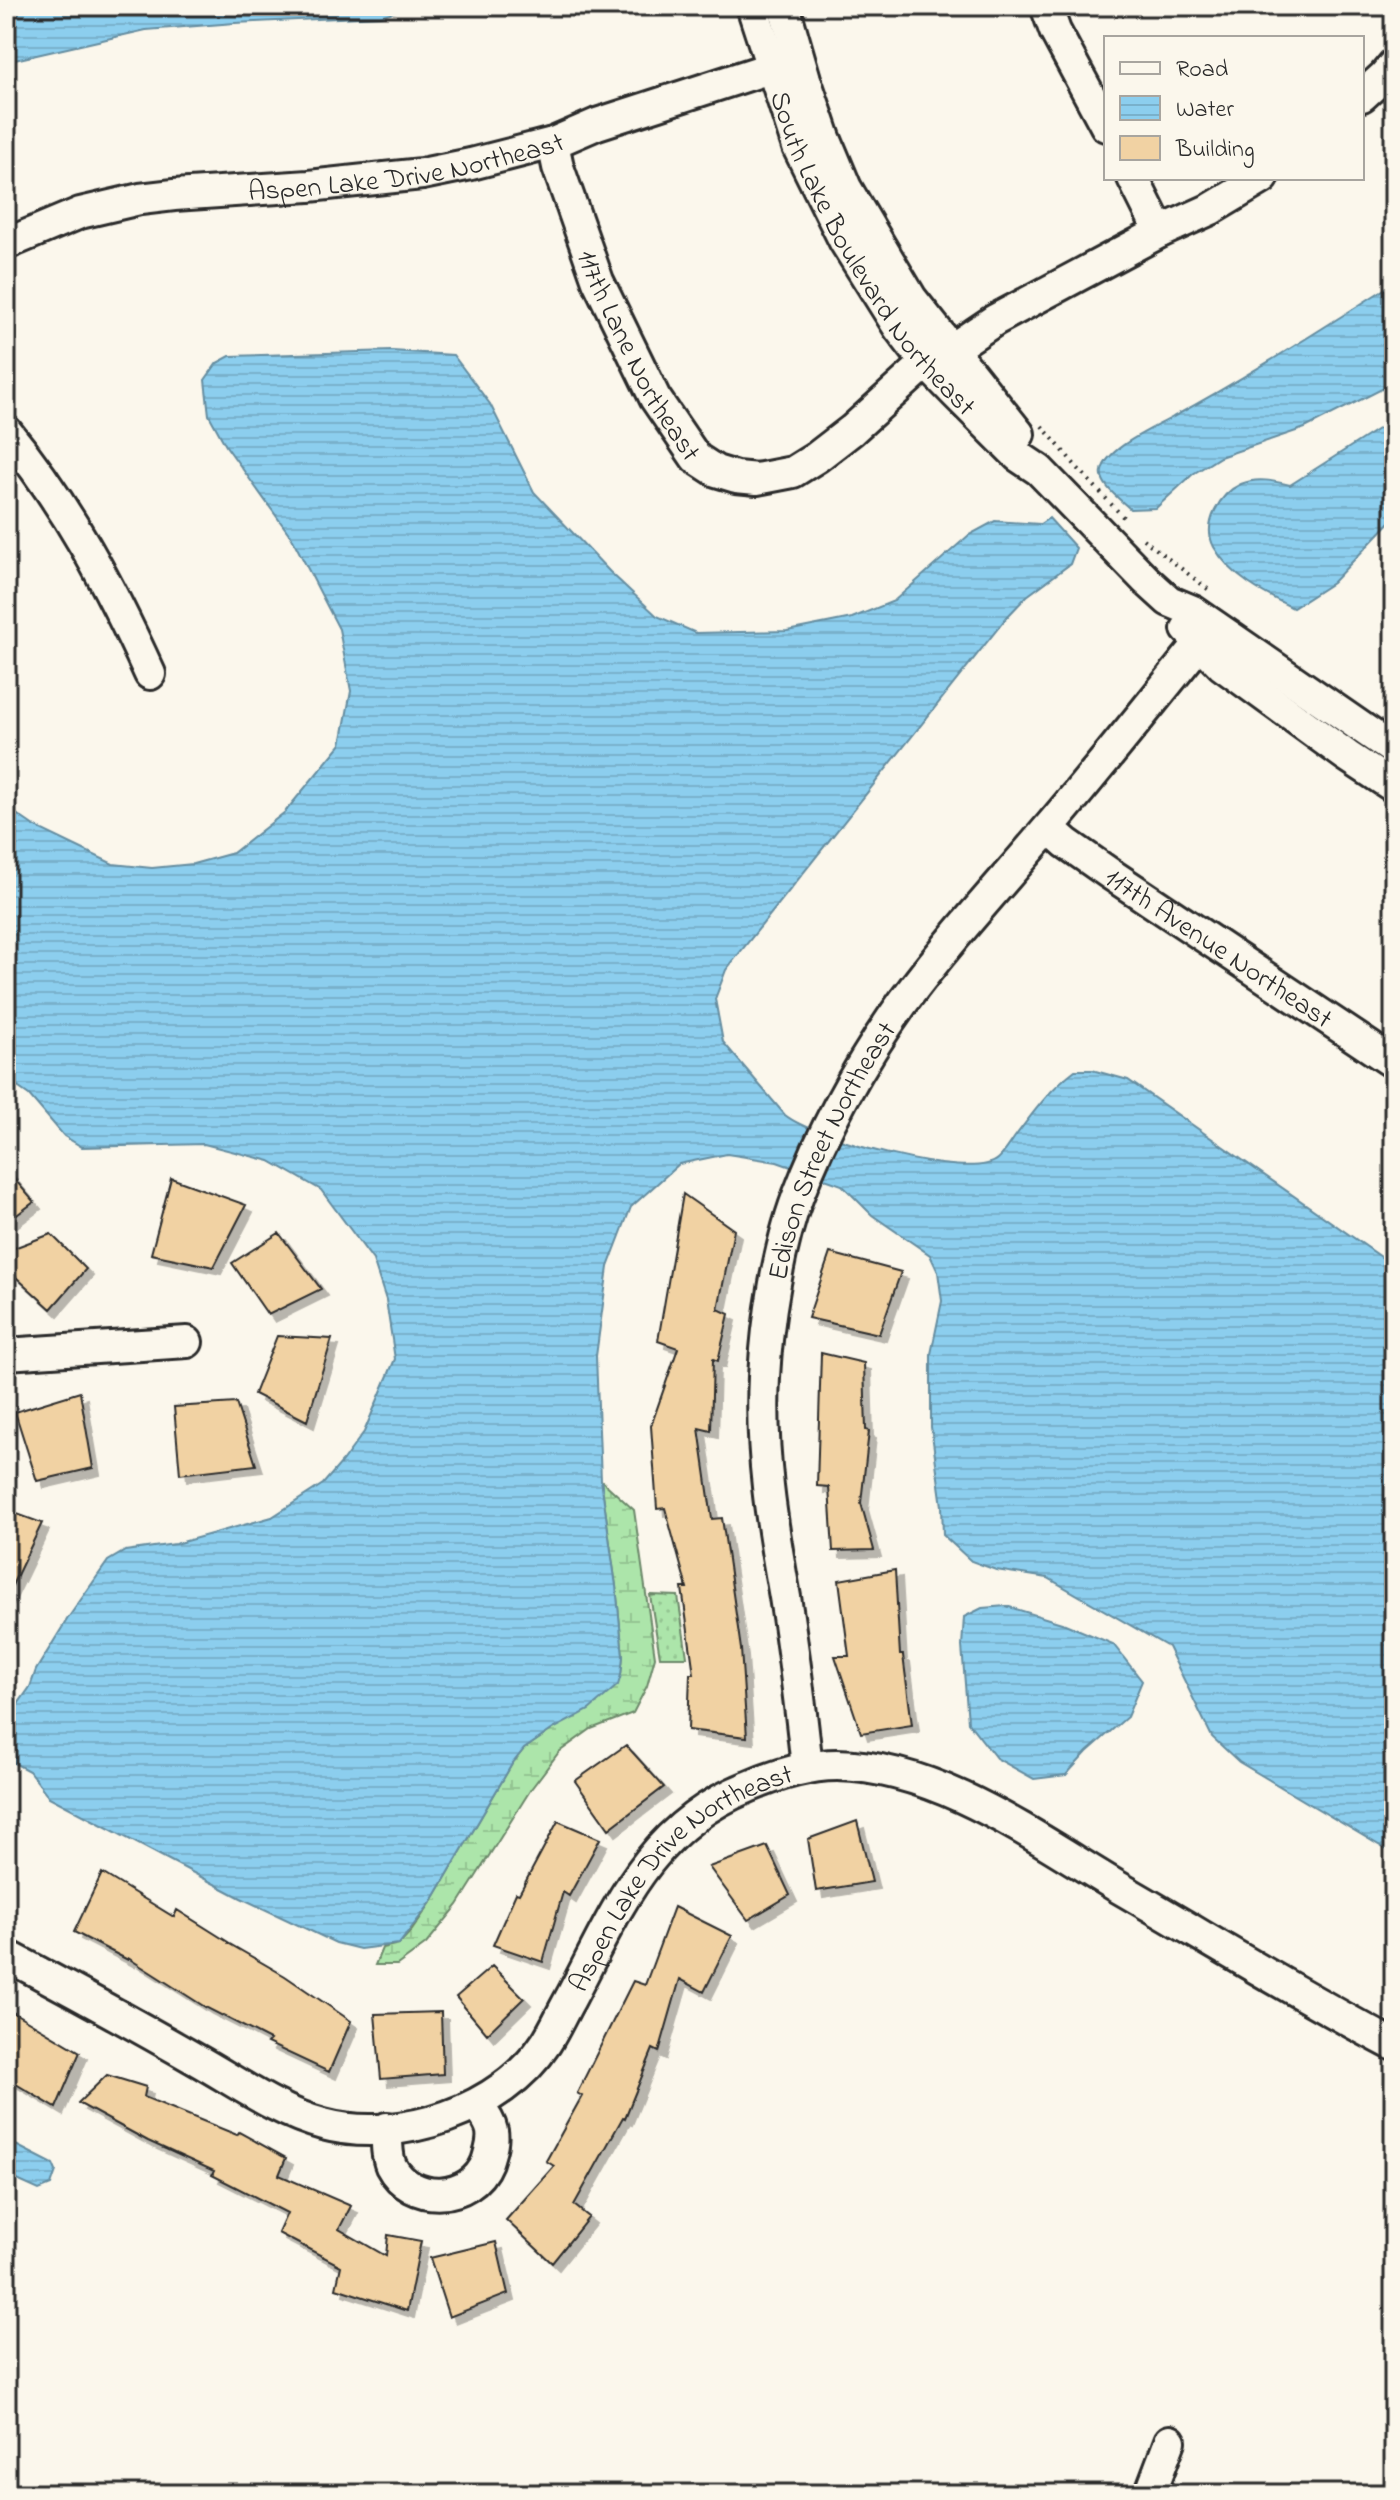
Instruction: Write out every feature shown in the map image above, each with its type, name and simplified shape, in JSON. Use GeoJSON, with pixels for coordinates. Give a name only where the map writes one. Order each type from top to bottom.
{"type":"FeatureCollection","features":[{"type":"Feature","properties":{"kind":"street","name":"South Lake Boulevard Northeast"},"geometry":{"type":"LineString","coordinates":[[752,6],[825,138],[846,188],[911,298],[939,356],[1034,452],[1043,474],[1126,541],[1199,644],[1286,713],[1394,787]]}},
{"type":"Feature","properties":{"kind":"street","name":"South Lake Boulevard Northeast"},"geometry":{"type":"LineString","coordinates":[[784,6],[784,63]]}},
{"type":"Feature","properties":{"kind":"street"},"geometry":{"type":"LineString","coordinates":[[1046,6],[1055,31],[1104,122]]}},
{"type":"Feature","properties":{"kind":"street","name":"Aspen Lake Drive Northeast"},"geometry":{"type":"LineString","coordinates":[[6,244],[80,213],[140,199],[422,174],[553,143],[597,124],[784,63]]}},
{"type":"Feature","properties":{"kind":"street"},"geometry":{"type":"LineString","coordinates":[[1364,94],[1394,64]]}},
{"type":"Feature","properties":{"kind":"street","name":"117th Lane Northeast"},"geometry":{"type":"LineString","coordinates":[[553,143],[583,241],[617,323],[655,398],[696,458],[716,471],[757,479],[793,472],[817,457],[939,356],[995,320],[1160,232],[1211,209],[1260,180]]}},
{"type":"Feature","properties":{"kind":"street"},"geometry":{"type":"LineString","coordinates":[[1134,180],[1160,232]]}},
{"type":"Feature","properties":{"kind":"street"},"geometry":{"type":"LineString","coordinates":[[6,431],[45,480],[69,518],[118,605],[150,674]]}},
{"type":"Feature","properties":{"kind":"street","name":"South Lake Boulevard Northeast"},"geometry":{"type":"LineString","coordinates":[[1169,601],[1193,611],[1394,750]]}},
{"type":"Feature","properties":{"kind":"street","name":"Edison Street Northeast"},"geometry":{"type":"LineString","coordinates":[[807,1767],[795,1669],[774,1545],[763,1428],[764,1376],[771,1307],[797,1198],[858,1070],[903,1003],[1199,644]]}},
{"type":"Feature","properties":{"kind":"street","name":"117th Avenue Northeast"},"geometry":{"type":"LineString","coordinates":[[1049,828],[1109,873],[1394,1063]]}},
{"type":"Feature","properties":{"kind":"street"},"geometry":{"type":"LineString","coordinates":[[6,1354],[187,1342]]}},
{"type":"Feature","properties":{"kind":"street","name":"Aspen Lake Drive Northeast"},"geometry":{"type":"LineString","coordinates":[[6,1955],[276,2106],[325,2125],[354,2129],[423,2125],[477,2104],[526,2068],[546,2043],[629,1887],[649,1859],[677,1831],[734,1792],[807,1767],[838,1765],[881,1770],[921,1780],[958,1796],[1017,1827],[1326,2009],[1394,2045]]}},
{"type":"Feature","properties":{"kind":"street"},"geometry":{"type":"LineString","coordinates":[[387,2128],[391,2164],[398,2176],[414,2188],[434,2194],[453,2193],[471,2184],[483,2170],[491,2152],[493,2135],[489,2121],[477,2104]]}},
{"type":"Feature","properties":{"kind":"street"},"geometry":{"type":"LineString","coordinates":[[1150,2494],[1170,2441]]}},
{"type":"Feature","properties":{"kind":"path"},"geometry":{"type":"LineString","coordinates":[[1036,419],[1075,465],[1126,541]]}},
{"type":"Feature","properties":{"kind":"green space"},"geometry":{"type":"Polygon","coordinates":[[[601,1480],[634,1510],[655,1657],[647,1686],[633,1713],[591,1729],[559,1752],[531,1789],[458,1905],[426,1944],[397,1965],[375,1965],[382,1948],[399,1944],[412,1930],[524,1749],[621,1675],[623,1656],[616,1586],[601,1480]]]}},
{"type":"Feature","properties":{"kind":"green space"},"geometry":{"type":"Polygon","coordinates":[[[650,1595],[678,1596],[687,1657],[660,1657],[650,1595]]]}},
{"type":"Feature","properties":{"kind":"water"},"geometry":{"type":"Polygon","coordinates":[[[6,6],[414,6],[380,16],[146,30],[6,62],[6,6]]]}},
{"type":"Feature","properties":{"kind":"water"},"geometry":{"type":"Polygon","coordinates":[[[1394,283],[1394,383],[1305,428],[1220,457],[1193,474],[1156,508],[1130,509],[1107,487],[1102,471],[1112,454],[1121,447],[1257,369],[1394,283]]]}},
{"type":"Feature","properties":{"kind":"water"},"geometry":{"type":"Polygon","coordinates":[[[392,351],[453,355],[490,404],[534,492],[657,616],[696,633],[787,631],[852,618],[894,601],[969,535],[995,521],[1040,524],[1049,518],[1076,548],[1070,564],[1027,596],[1007,617],[726,970],[715,999],[723,1042],[785,1115],[801,1124],[892,1155],[957,1165],[982,1165],[998,1159],[1044,1100],[1075,1070],[1092,1070],[1128,1080],[1394,1266],[1394,1854],[1239,1762],[1212,1737],[1168,1647],[1048,1578],[996,1570],[971,1561],[943,1535],[931,1427],[931,1354],[942,1301],[938,1272],[930,1255],[872,1215],[842,1185],[777,1162],[727,1154],[679,1164],[631,1207],[608,1267],[596,1356],[601,1480],[623,1656],[618,1685],[589,1710],[524,1749],[512,1764],[432,1901],[399,1944],[360,1949],[336,1943],[241,1898],[49,1797],[29,1771],[14,1763],[10,1729],[16,1707],[68,1618],[108,1561],[125,1551],[175,1544],[272,1517],[323,1484],[364,1432],[395,1359],[386,1300],[373,1260],[321,1190],[270,1161],[204,1144],[82,1147],[64,1136],[29,1095],[6,1079],[6,807],[34,826],[113,864],[152,868],[193,864],[233,853],[285,812],[341,744],[351,691],[339,629],[292,538],[226,446],[209,415],[205,380],[217,363],[230,356],[392,351]]]}},
{"type":"Feature","properties":{"kind":"water"},"geometry":{"type":"Polygon","coordinates":[[[1394,419],[1394,518],[1332,583],[1293,608],[1249,584],[1221,558],[1211,538],[1211,520],[1220,503],[1233,489],[1259,480],[1290,485],[1394,419]]]}},
{"type":"Feature","properties":{"kind":"water"},"geometry":{"type":"Polygon","coordinates":[[[1006,1606],[1065,1624],[1113,1644],[1142,1681],[1127,1717],[1066,1775],[1034,1779],[996,1758],[968,1722],[962,1646],[964,1617],[982,1608],[1006,1606]]]}},
{"type":"Feature","properties":{"kind":"water"},"geometry":{"type":"Polygon","coordinates":[[[6,2140],[53,2164],[56,2171],[51,2185],[39,2190],[6,2175],[6,2140]]]}},
{"type":"Feature","properties":{"kind":"building"},"geometry":{"type":"Polygon","coordinates":[[[6,1169],[34,1202],[6,1223],[6,1169]]]}},
{"type":"Feature","properties":{"kind":"building"},"geometry":{"type":"Polygon","coordinates":[[[171,1178],[246,1205],[214,1267],[151,1254],[171,1178]]]}},
{"type":"Feature","properties":{"kind":"building"},"geometry":{"type":"Polygon","coordinates":[[[683,1194],[734,1230],[718,1309],[729,1314],[718,1361],[713,1359],[711,1431],[699,1428],[712,1519],[722,1518],[741,1649],[747,1737],[688,1730],[690,1674],[694,1674],[682,1588],[687,1588],[665,1508],[657,1509],[651,1426],[678,1348],[658,1341],[683,1194]]]}},
{"type":"Feature","properties":{"kind":"building"},"geometry":{"type":"Polygon","coordinates":[[[279,1233],[321,1289],[268,1315],[232,1263],[279,1233]]]}},
{"type":"Feature","properties":{"kind":"building"},"geometry":{"type":"Polygon","coordinates":[[[51,1234],[86,1269],[51,1309],[6,1268],[6,1251],[51,1234]]]}},
{"type":"Feature","properties":{"kind":"building"},"geometry":{"type":"Polygon","coordinates":[[[830,1253],[901,1272],[879,1334],[808,1318],[830,1253]]]}},
{"type":"Feature","properties":{"kind":"building"},"geometry":{"type":"Polygon","coordinates":[[[277,1336],[332,1339],[307,1421],[254,1394],[277,1336]]]}},
{"type":"Feature","properties":{"kind":"building"},"geometry":{"type":"Polygon","coordinates":[[[821,1353],[864,1363],[866,1430],[869,1431],[861,1503],[874,1550],[833,1551],[829,1487],[817,1486],[821,1353]]]}},
{"type":"Feature","properties":{"kind":"building"},"geometry":{"type":"Polygon","coordinates":[[[80,1392],[93,1468],[37,1481],[15,1412],[80,1392]]]}},
{"type":"Feature","properties":{"kind":"building"},"geometry":{"type":"Polygon","coordinates":[[[236,1403],[256,1465],[180,1474],[174,1407],[236,1403]]]}},
{"type":"Feature","properties":{"kind":"building"},"geometry":{"type":"Polygon","coordinates":[[[6,1510],[42,1523],[6,1598],[6,1510]]]}},
{"type":"Feature","properties":{"kind":"building"},"geometry":{"type":"Polygon","coordinates":[[[895,1570],[900,1655],[903,1655],[912,1725],[861,1733],[835,1656],[849,1656],[839,1580],[895,1570]]]}},
{"type":"Feature","properties":{"kind":"building"},"geometry":{"type":"Polygon","coordinates":[[[626,1745],[664,1787],[609,1829],[575,1781],[626,1745]]]}},
{"type":"Feature","properties":{"kind":"building"},"geometry":{"type":"Polygon","coordinates":[[[558,1821],[600,1839],[569,1896],[563,1892],[543,1962],[493,1945],[516,1893],[519,1894],[558,1821]]]}},
{"type":"Feature","properties":{"kind":"building"},"geometry":{"type":"Polygon","coordinates":[[[857,1821],[872,1882],[816,1891],[808,1839],[857,1821]]]}},
{"type":"Feature","properties":{"kind":"building"},"geometry":{"type":"Polygon","coordinates":[[[767,1846],[790,1895],[748,1920],[709,1867],[767,1846]]]}},
{"type":"Feature","properties":{"kind":"building"},"geometry":{"type":"Polygon","coordinates":[[[102,1873],[174,1917],[177,1910],[285,1976],[351,2021],[329,2072],[267,2043],[270,2040],[205,2007],[128,1958],[74,1932],[102,1873]]]}},
{"type":"Feature","properties":{"kind":"building"},"geometry":{"type":"Polygon","coordinates":[[[674,1907],[732,1936],[704,1992],[680,1979],[659,2052],[653,2049],[625,2118],[574,2205],[589,2217],[552,2263],[506,2220],[554,2166],[546,2161],[582,2096],[577,2093],[633,1981],[645,1985],[674,1907]]]}},
{"type":"Feature","properties":{"kind":"building"},"geometry":{"type":"Polygon","coordinates":[[[492,1966],[524,1998],[487,2034],[456,1997],[492,1966]]]}},
{"type":"Feature","properties":{"kind":"building"},"geometry":{"type":"Polygon","coordinates":[[[6,2008],[80,2052],[56,2108],[6,2078],[6,2008]]]}},
{"type":"Feature","properties":{"kind":"building"},"geometry":{"type":"Polygon","coordinates":[[[441,2012],[443,2074],[381,2079],[375,2014],[441,2012]]]}},
{"type":"Feature","properties":{"kind":"building"},"geometry":{"type":"Polygon","coordinates":[[[107,2075],[146,2087],[144,2097],[237,2135],[239,2132],[286,2158],[279,2175],[351,2206],[339,2229],[386,2256],[388,2235],[421,2241],[407,2311],[336,2288],[341,2266],[278,2233],[287,2213],[212,2175],[214,2171],[148,2141],[78,2103],[107,2075]]]}},
{"type":"Feature","properties":{"kind":"building"},"geometry":{"type":"Polygon","coordinates":[[[496,2242],[508,2294],[449,2317],[430,2258],[496,2242]]]}}]}
